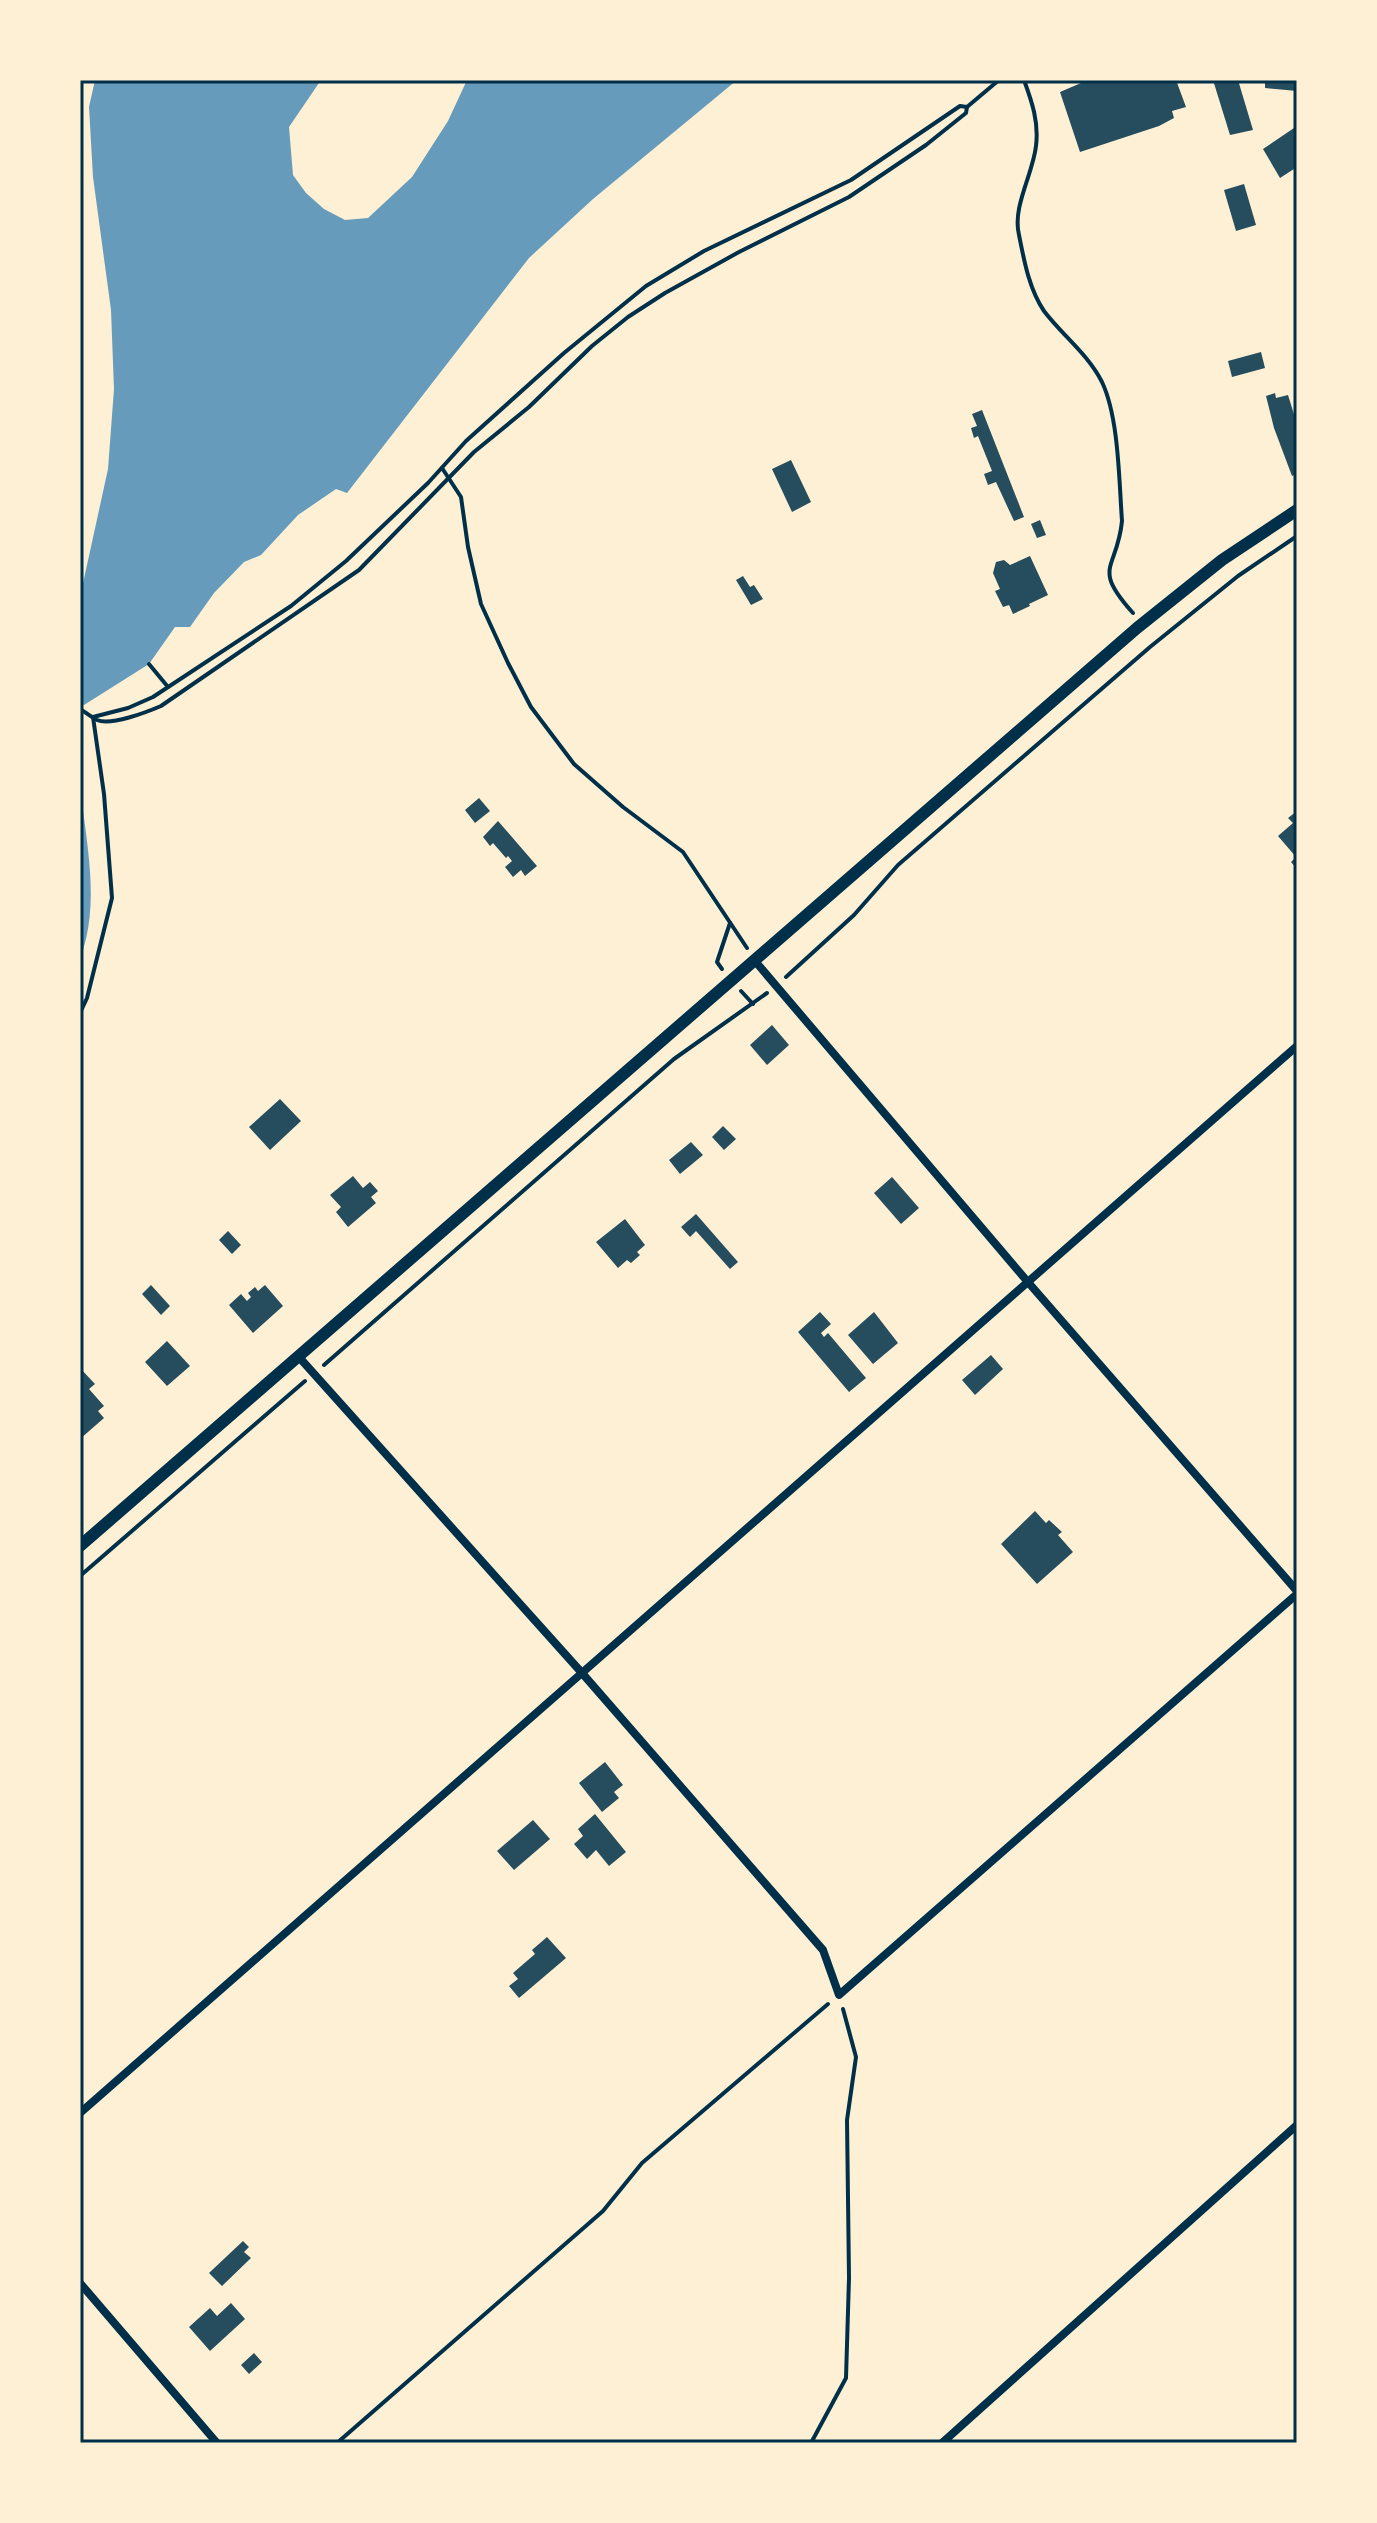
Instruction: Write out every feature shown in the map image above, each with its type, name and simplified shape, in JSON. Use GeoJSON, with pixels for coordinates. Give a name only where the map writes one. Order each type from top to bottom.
{"type":"FeatureCollection","features":[{"type":"Feature","properties":{"kind":"street"},"geometry":{"type":"LineString","coordinates":[[80,1546],[1142,624],[1222,560],[1297,510]]}},
{"type":"Feature","properties":{"kind":"street"},"geometry":{"type":"LineString","coordinates":[[298,1356],[582,1673],[823,1950],[839,1995],[1297,1592],[755,961]]}},
{"type":"Feature","properties":{"kind":"street"},"geometry":{"type":"LineString","coordinates":[[80,2113],[1297,1046]]}},
{"type":"Feature","properties":{"kind":"street"},"geometry":{"type":"LineString","coordinates":[[942,2443],[1297,2125]]}},
{"type":"Feature","properties":{"kind":"street"},"geometry":{"type":"LineString","coordinates":[[80,2283],[217,2443]]}},
{"type":"Feature","properties":{"kind":"path"},"geometry":{"type":"LineString","coordinates":[[81,710],[109,722],[149,711],[359,570],[474,452],[628,317],[739,252],[849,197],[926,145],[966,113],[967,107],[999,80]]}},
{"type":"Feature","properties":{"kind":"path"},"geometry":{"type":"LineString","coordinates":[[1024,80],[1036,115],[1036,147],[1017,230],[1036,296],[1053,322],[1092,367],[1107,393],[1122,521],[1109,577],[1119,597],[1142,624]]}},
{"type":"Feature","properties":{"kind":"path"},"geometry":{"type":"LineString","coordinates":[[93,717],[140,704],[302,597],[346,561],[466,441],[564,353],[646,286],[704,251],[851,180],[960,106],[967,107]]}},
{"type":"Feature","properties":{"kind":"path"},"geometry":{"type":"LineString","coordinates":[[442,468],[461,497],[481,604],[531,707],[574,764],[623,807],[683,852],[755,961]]}},
{"type":"Feature","properties":{"kind":"path"},"geometry":{"type":"LineString","coordinates":[[80,1576],[674,1059],[776,985],[854,915],[898,865],[1150,647],[1217,592],[1297,536]]}},
{"type":"Feature","properties":{"kind":"path"},"geometry":{"type":"LineString","coordinates":[[149,664],[168,687]]}},
{"type":"Feature","properties":{"kind":"path"},"geometry":{"type":"LineString","coordinates":[[80,1013],[87,998],[112,898],[104,794],[93,717]]}},
{"type":"Feature","properties":{"kind":"path"},"geometry":{"type":"LineString","coordinates":[[717,962],[730,923]]}},
{"type":"Feature","properties":{"kind":"path"},"geometry":{"type":"LineString","coordinates":[[740,989],[753,1004]]}},
{"type":"Feature","properties":{"kind":"path"},"geometry":{"type":"LineString","coordinates":[[337,2443],[603,2211],[642,2163],[839,1995],[856,2057],[847,2120],[849,2278],[846,2378],[811,2443]]}},
{"type":"Feature","properties":{"kind":"water"},"geometry":{"type":"Polygon","coordinates":[[[95,80],[321,80],[289,127],[293,175],[306,193],[324,209],[345,220],[368,218],[412,177],[448,121],[467,80],[737,80],[593,199],[529,258],[347,493],[336,489],[298,515],[261,555],[244,562],[214,593],[190,627],[175,627],[149,664],[84,705],[80,703],[80,597],[108,469],[114,389],[111,310],[93,177],[89,107],[95,80]]]}},
{"type":"Feature","properties":{"kind":"water"},"geometry":{"type":"Polygon","coordinates":[[[80,785],[91,895],[90,917],[80,959],[80,785]]]}},
{"type":"Feature","properties":{"kind":"building"},"geometry":{"type":"Polygon","coordinates":[[[1088,80],[1176,80],[1186,107],[1172,111],[1174,118],[1159,126],[1080,152],[1060,92],[1088,80]]]}},
{"type":"Feature","properties":{"kind":"building"},"geometry":{"type":"Polygon","coordinates":[[[1213,80],[1238,80],[1253,130],[1230,135],[1213,80]]]}},
{"type":"Feature","properties":{"kind":"building"},"geometry":{"type":"Polygon","coordinates":[[[1265,80],[1297,80],[1297,91],[1265,88],[1265,80]]]}},
{"type":"Feature","properties":{"kind":"building"},"geometry":{"type":"Polygon","coordinates":[[[1297,126],[1297,167],[1280,178],[1263,149],[1297,126]]]}},
{"type":"Feature","properties":{"kind":"building"},"geometry":{"type":"Polygon","coordinates":[[[1244,184],[1256,225],[1236,231],[1224,190],[1244,184]]]}},
{"type":"Feature","properties":{"kind":"building"},"geometry":{"type":"Polygon","coordinates":[[[1261,352],[1265,368],[1232,377],[1228,361],[1261,352]]]}},
{"type":"Feature","properties":{"kind":"building"},"geometry":{"type":"Polygon","coordinates":[[[1275,393],[1276,398],[1288,395],[1297,424],[1297,474],[1292,476],[1266,396],[1275,393]]]}},
{"type":"Feature","properties":{"kind":"building"},"geometry":{"type":"Polygon","coordinates":[[[982,410],[1024,517],[1014,521],[996,482],[988,485],[984,474],[992,471],[978,436],[974,438],[971,428],[977,426],[972,414],[982,410]]]}},
{"type":"Feature","properties":{"kind":"building"},"geometry":{"type":"Polygon","coordinates":[[[791,460],[811,502],[792,512],[772,469],[791,460]]]}},
{"type":"Feature","properties":{"kind":"building"},"geometry":{"type":"Polygon","coordinates":[[[1040,520],[1046,535],[1037,538],[1031,524],[1040,520]]]}},
{"type":"Feature","properties":{"kind":"building"},"geometry":{"type":"Polygon","coordinates":[[[1030,556],[1048,595],[1013,614],[1009,605],[1003,607],[995,591],[1000,589],[993,573],[996,562],[1004,560],[1010,565],[1030,556]]]}},
{"type":"Feature","properties":{"kind":"building"},"geometry":{"type":"Polygon","coordinates":[[[743,576],[763,599],[751,605],[736,580],[743,576]]]}},
{"type":"Feature","properties":{"kind":"building"},"geometry":{"type":"Polygon","coordinates":[[[479,798],[490,811],[475,823],[465,810],[479,798]]]}},
{"type":"Feature","properties":{"kind":"building"},"geometry":{"type":"Polygon","coordinates":[[[1297,811],[1297,869],[1291,862],[1296,857],[1278,836],[1293,823],[1288,818],[1297,811]]]}},
{"type":"Feature","properties":{"kind":"building"},"geometry":{"type":"Polygon","coordinates":[[[498,821],[537,866],[525,876],[521,870],[513,877],[505,867],[512,861],[493,843],[490,846],[483,837],[498,821]]]}},
{"type":"Feature","properties":{"kind":"building"},"geometry":{"type":"Polygon","coordinates":[[[772,1025],[789,1045],[767,1065],[750,1045],[772,1025]]]}},
{"type":"Feature","properties":{"kind":"building"},"geometry":{"type":"Polygon","coordinates":[[[280,1099],[301,1121],[270,1150],[249,1127],[280,1099]]]}},
{"type":"Feature","properties":{"kind":"building"},"geometry":{"type":"Polygon","coordinates":[[[723,1126],[736,1139],[724,1150],[712,1137],[723,1126]]]}},
{"type":"Feature","properties":{"kind":"building"},"geometry":{"type":"Polygon","coordinates":[[[691,1142],[703,1155],[680,1174],[669,1160],[691,1142]]]}},
{"type":"Feature","properties":{"kind":"building"},"geometry":{"type":"Polygon","coordinates":[[[353,1176],[363,1188],[370,1182],[378,1191],[371,1197],[376,1203],[348,1227],[336,1212],[341,1207],[330,1195],[353,1176]]]}},
{"type":"Feature","properties":{"kind":"building"},"geometry":{"type":"Polygon","coordinates":[[[892,1177],[919,1208],[901,1224],[874,1193],[892,1177]]]}},
{"type":"Feature","properties":{"kind":"building"},"geometry":{"type":"Polygon","coordinates":[[[696,1214],[738,1262],[730,1269],[696,1231],[690,1237],[681,1227],[696,1214]]]}},
{"type":"Feature","properties":{"kind":"building"},"geometry":{"type":"Polygon","coordinates":[[[625,1219],[645,1245],[631,1263],[627,1260],[618,1268],[596,1242],[625,1219]]]}},
{"type":"Feature","properties":{"kind":"building"},"geometry":{"type":"Polygon","coordinates":[[[228,1231],[241,1245],[232,1254],[219,1240],[228,1231]]]}},
{"type":"Feature","properties":{"kind":"building"},"geometry":{"type":"Polygon","coordinates":[[[151,1285],[170,1306],[161,1315],[142,1294],[151,1285]]]}},
{"type":"Feature","properties":{"kind":"building"},"geometry":{"type":"Polygon","coordinates":[[[265,1285],[283,1306],[253,1333],[229,1305],[241,1294],[247,1301],[251,1297],[248,1293],[255,1287],[258,1291],[265,1285]]]}},
{"type":"Feature","properties":{"kind":"building"},"geometry":{"type":"Polygon","coordinates":[[[820,1312],[831,1324],[821,1333],[824,1337],[828,1333],[866,1378],[849,1392],[798,1332],[820,1312]]]}},
{"type":"Feature","properties":{"kind":"building"},"geometry":{"type":"Polygon","coordinates":[[[874,1312],[898,1343],[873,1364],[848,1335],[874,1312]]]}},
{"type":"Feature","properties":{"kind":"building"},"geometry":{"type":"Polygon","coordinates":[[[167,1341],[190,1366],[167,1386],[145,1362],[167,1341]]]}},
{"type":"Feature","properties":{"kind":"building"},"geometry":{"type":"Polygon","coordinates":[[[991,1355],[1003,1369],[975,1395],[962,1380],[991,1355]]]}},
{"type":"Feature","properties":{"kind":"building"},"geometry":{"type":"Polygon","coordinates":[[[80,1368],[95,1384],[89,1389],[104,1406],[98,1411],[104,1418],[80,1439],[80,1368]]]}},
{"type":"Feature","properties":{"kind":"building"},"geometry":{"type":"Polygon","coordinates":[[[1035,1511],[1046,1523],[1049,1520],[1062,1532],[1058,1535],[1073,1552],[1037,1584],[1001,1544],[1035,1511]]]}},
{"type":"Feature","properties":{"kind":"building"},"geometry":{"type":"Polygon","coordinates":[[[605,1762],[623,1785],[614,1792],[619,1798],[602,1812],[579,1783],[605,1762]]]}},
{"type":"Feature","properties":{"kind":"building"},"geometry":{"type":"Polygon","coordinates":[[[595,1814],[626,1852],[609,1866],[596,1850],[587,1859],[574,1844],[583,1836],[578,1829],[595,1814]]]}},
{"type":"Feature","properties":{"kind":"building"},"geometry":{"type":"Polygon","coordinates":[[[533,1820],[550,1839],[514,1870],[497,1851],[533,1820]]]}},
{"type":"Feature","properties":{"kind":"building"},"geometry":{"type":"Polygon","coordinates":[[[547,1937],[566,1958],[519,1998],[509,1986],[518,1979],[513,1973],[535,1954],[532,1950],[547,1937]]]}},
{"type":"Feature","properties":{"kind":"building"},"geometry":{"type":"Polygon","coordinates":[[[243,2241],[249,2247],[244,2252],[251,2258],[222,2286],[209,2273],[243,2241]]]}},
{"type":"Feature","properties":{"kind":"building"},"geometry":{"type":"Polygon","coordinates":[[[231,2303],[245,2319],[210,2351],[189,2327],[210,2308],[217,2316],[231,2303]]]}},
{"type":"Feature","properties":{"kind":"building"},"geometry":{"type":"Polygon","coordinates":[[[254,2353],[262,2362],[249,2374],[241,2365],[254,2353]]]}}]}
